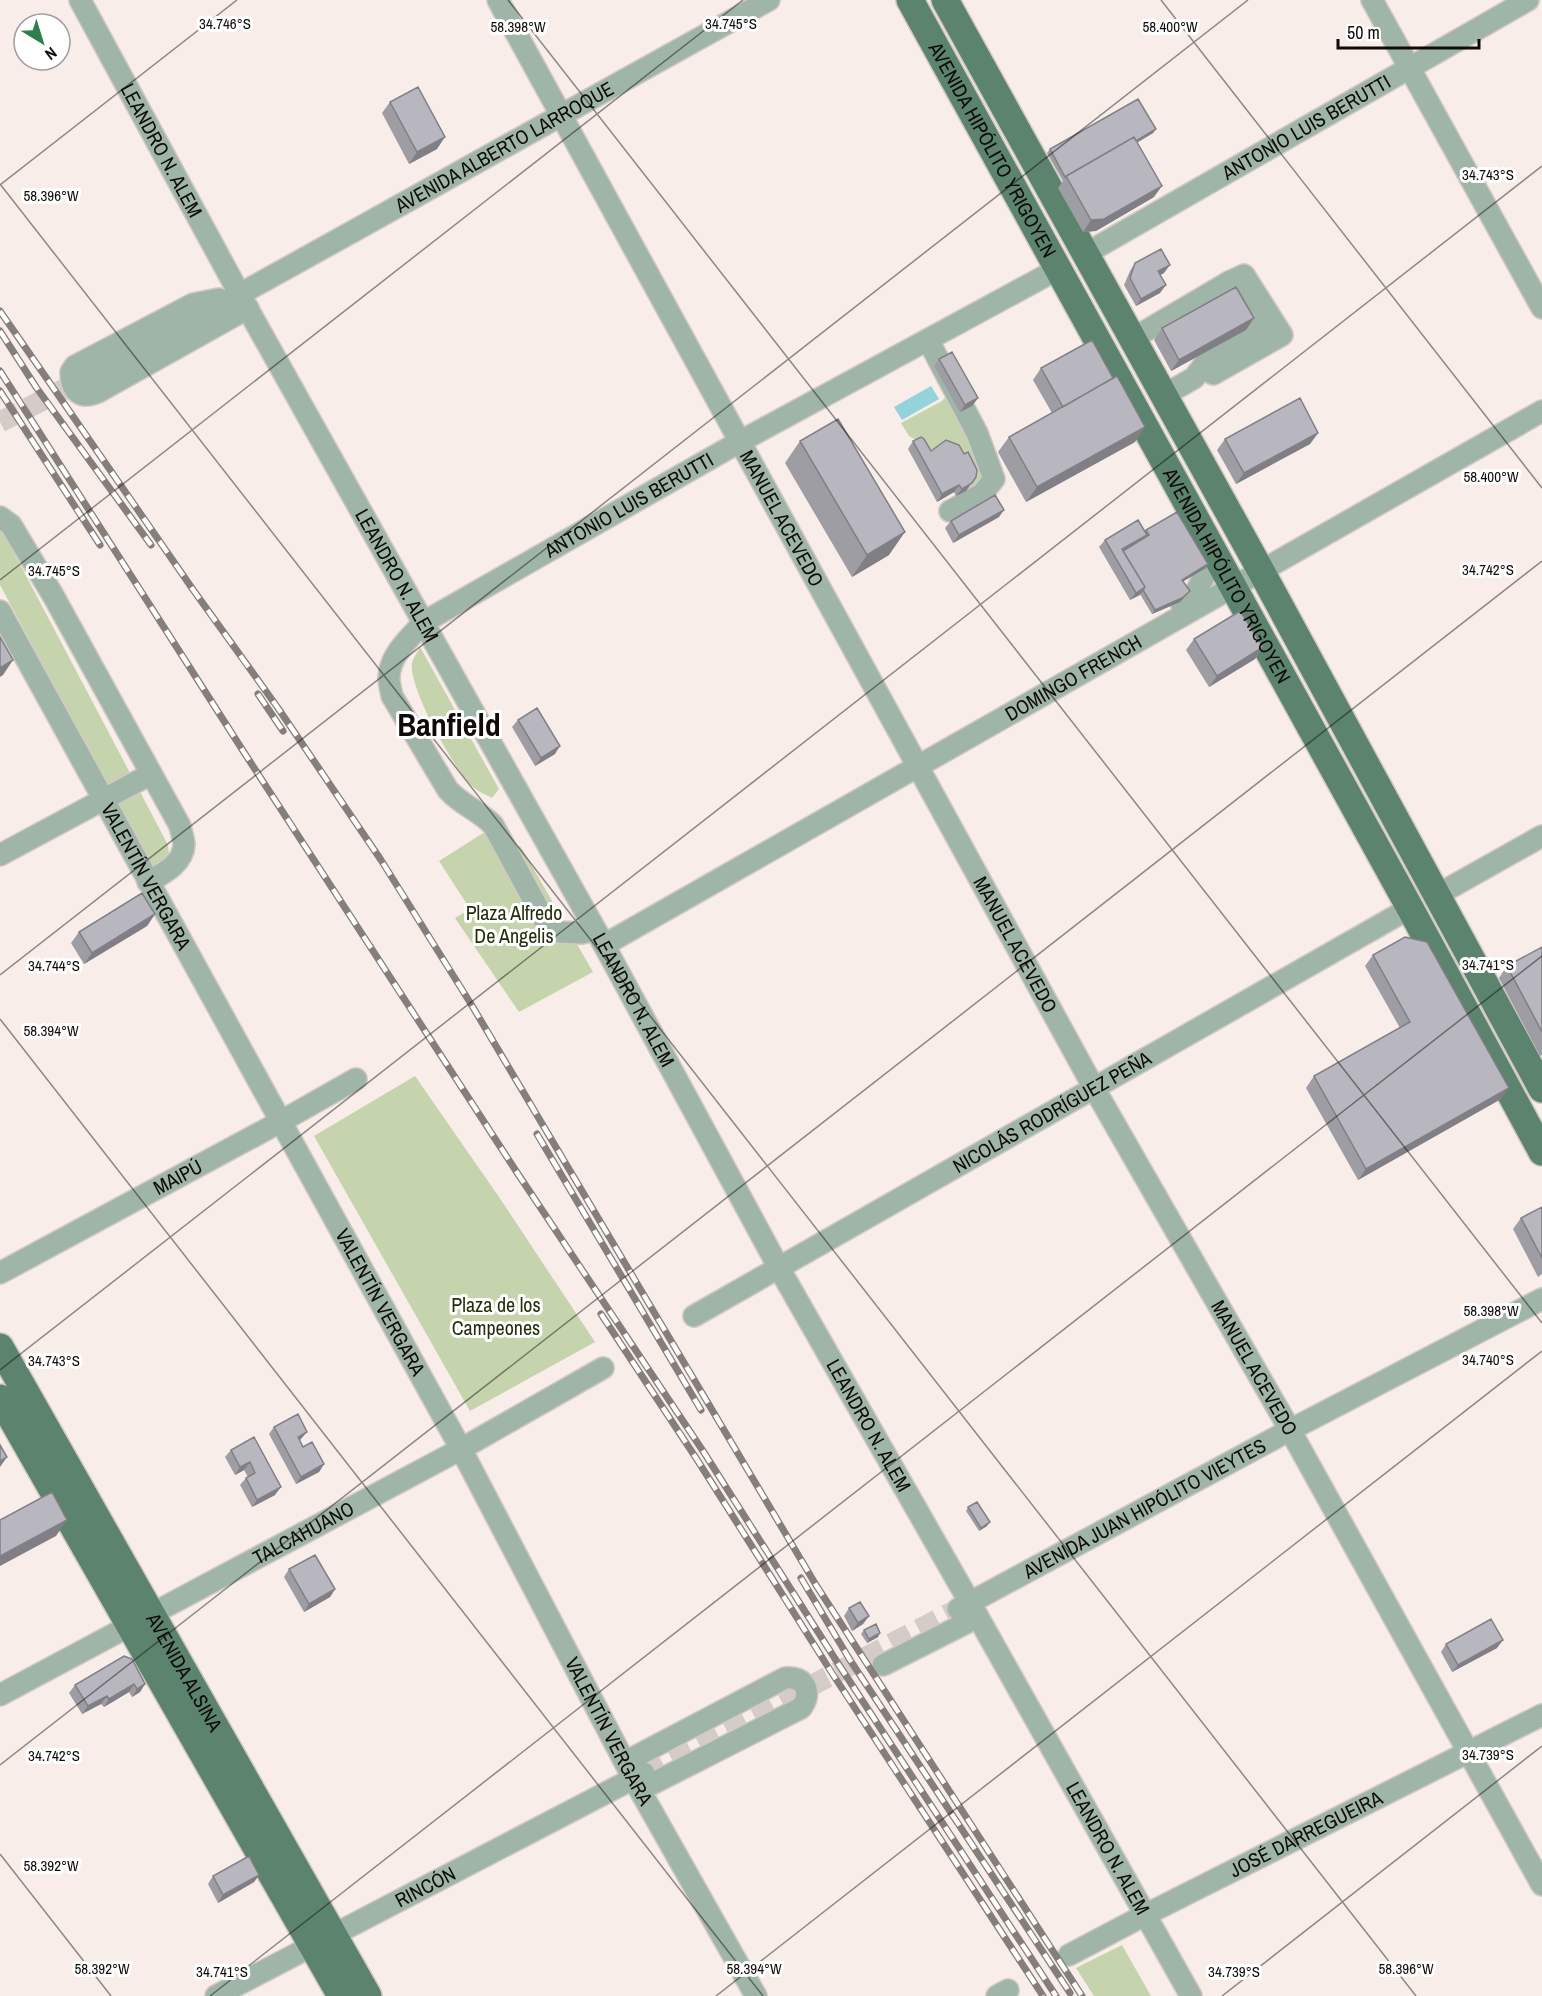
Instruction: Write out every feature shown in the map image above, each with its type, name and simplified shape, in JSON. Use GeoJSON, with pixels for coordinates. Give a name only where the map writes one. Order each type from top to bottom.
{"type":"FeatureCollection","features":[{"type":"Feature","properties":{"kind":"main road","name":"AVENIDA HIPÓLITO YRIGOYEN"},"geometry":{"type":"LineString","coordinates":[[910,0],[1058,269],[1203,542],[1233,586],[1542,1152]]}},
{"type":"Feature","properties":{"kind":"main road","name":"AVENIDA HIPÓLITO YRIGOYEN"},"geometry":{"type":"LineString","coordinates":[[945,0],[1261,571],[1542,1089]]}},
{"type":"Feature","properties":{"kind":"main road","name":"AVENIDA ALSINA"},"geometry":{"type":"LineString","coordinates":[[0,1347],[140,1619],[323,1939],[368,1996]]}},
{"type":"Feature","properties":{"kind":"main road","name":"AVENIDA ALSINA"},"geometry":{"type":"LineString","coordinates":[[0,1398],[140,1619]]}},
{"type":"Feature","properties":{"kind":"main road","name":"AVENIDA ALSINA"},"geometry":{"type":"LineString","coordinates":[[323,1939],[341,1996]]}},
{"type":"Feature","properties":{"kind":"street","name":"LEANDRO N. ALEM"},"geometry":{"type":"LineString","coordinates":[[81,0],[244,301],[600,937],[779,1268],[969,1610],[1191,1996]]}},
{"type":"Feature","properties":{"kind":"street","name":"MANUEL ACEVEDO"},"geometry":{"type":"LineString","coordinates":[[498,0],[1094,1088],[1290,1430],[1542,1885]]}},
{"type":"Feature","properties":{"kind":"street","name":"AVENIDA ALBERTO LARROQUE"},"geometry":{"type":"LineString","coordinates":[[244,301],[193,304],[75,366],[71,372],[71,381],[80,394],[88,396],[98,392],[244,301],[561,114],[769,0]]}},
{"type":"Feature","properties":{"kind":"street"},"geometry":{"type":"LineString","coordinates":[[1372,0],[1542,308]]}},
{"type":"Feature","properties":{"kind":"street","name":"ANTONIO LUIS BERUTTI"},"geometry":{"type":"LineString","coordinates":[[1085,254],[1528,0]]}},
{"type":"Feature","properties":{"kind":"street","name":"ANTONIO LUIS BERUTTI"},"geometry":{"type":"LineString","coordinates":[[600,937],[559,932],[546,923],[493,825],[480,812],[459,802],[448,790],[392,696],[388,679],[390,668],[398,652],[424,622],[741,441],[1058,269]]}},
{"type":"Feature","properties":{"kind":"street"},"geometry":{"type":"LineString","coordinates":[[1132,339],[1229,282],[1256,330],[1252,335],[1207,361],[1194,378],[1164,395]]}},
{"type":"Feature","properties":{"kind":"street","name":"AVENIDA ALBERTO LARROQUE"},"geometry":{"type":"LineString","coordinates":[[86,378],[244,301]]}},
{"type":"Feature","properties":{"kind":"street"},"geometry":{"type":"LineString","coordinates":[[927,340],[977,433],[994,479],[982,494],[950,512]]}},
{"type":"Feature","properties":{"kind":"street","name":"DOMINGO FRENCH"},"geometry":{"type":"LineString","coordinates":[[600,937],[919,766],[1183,607],[1233,586],[1261,571],[1542,411]]}},
{"type":"Feature","properties":{"kind":"street"},"geometry":{"type":"LineString","coordinates":[[0,517],[11,525],[26,548],[180,826],[184,846],[180,858],[170,869],[148,882]]}},
{"type":"Feature","properties":{"kind":"street"},"geometry":{"type":"LineString","coordinates":[[1183,607],[1191,601],[1203,542]]}},
{"type":"Feature","properties":{"kind":"street","name":"VALENTÍN VERGARA"},"geometry":{"type":"LineString","coordinates":[[0,611],[461,1449],[635,1776],[756,1996]]}},
{"type":"Feature","properties":{"kind":"street"},"geometry":{"type":"LineString","coordinates":[[0,855],[151,774]]}},
{"type":"Feature","properties":{"kind":"street"},"geometry":{"type":"LineString","coordinates":[[1437,894],[1542,836]]}},
{"type":"Feature","properties":{"kind":"street","name":"NICOLÁS RODRÍGUEZ PEÑA"},"geometry":{"type":"LineString","coordinates":[[694,1316],[1410,908]]}},
{"type":"Feature","properties":{"kind":"street","name":"MAIPÚ"},"geometry":{"type":"LineString","coordinates":[[0,1274],[356,1079]]}},
{"type":"Feature","properties":{"kind":"street","name":"AVENIDA JUAN HIPÓLITO VIEYTES"},"geometry":{"type":"LineString","coordinates":[[883,1665],[969,1610],[1290,1430],[1542,1299]]}},
{"type":"Feature","properties":{"kind":"street","name":"TALCAHUANO"},"geometry":{"type":"LineString","coordinates":[[0,1695],[461,1449],[603,1368]]}},
{"type":"Feature","properties":{"kind":"street"},"geometry":{"type":"LineString","coordinates":[[784,1678],[797,1679],[805,1686],[806,1702],[801,1708],[635,1776],[784,1678]]}},
{"type":"Feature","properties":{"kind":"street","name":"JOSÉ DARREGUEIRA"},"geometry":{"type":"LineString","coordinates":[[1070,1955],[1542,1715]]}},
{"type":"Feature","properties":{"kind":"street","name":"RINCÓN"},"geometry":{"type":"LineString","coordinates":[[216,1996],[635,1776]]}},
{"type":"Feature","properties":{"kind":"green space"},"geometry":{"type":"Polygon","coordinates":[[[949,393],[994,479],[966,491],[971,485],[972,478],[941,445],[926,452],[921,443],[909,436],[901,423],[942,401],[949,393]]]}},
{"type":"Feature","properties":{"kind":"green space"},"geometry":{"type":"Polygon","coordinates":[[[0,529],[168,845],[169,855],[163,862],[154,865],[148,861],[0,585],[0,529]]]}},
{"type":"Feature","properties":{"kind":"green space"},"geometry":{"type":"Polygon","coordinates":[[[420,647],[499,789],[492,798],[474,788],[464,777],[424,708],[417,690],[412,663],[420,647]]]}},
{"type":"Feature","properties":{"kind":"green space","name":"Plaza Alfredo De Angelis"},"geometry":{"type":"Polygon","coordinates":[[[488,830],[521,847],[593,972],[519,1012],[455,918],[470,909],[439,861],[488,830]]]}},
{"type":"Feature","properties":{"kind":"green space","name":"Plaza de los Campeones"},"geometry":{"type":"Polygon","coordinates":[[[415,1076],[595,1342],[470,1411],[314,1136],[415,1076]]]}},
{"type":"Feature","properties":{"kind":"green space"},"geometry":{"type":"Polygon","coordinates":[[[1122,1945],[1151,1996],[1094,1996],[1076,1968],[1122,1945]]]}},
{"type":"Feature","properties":{"kind":"water"},"geometry":{"type":"Polygon","coordinates":[[[931,386],[939,399],[902,420],[894,407],[931,386]]]}},
{"type":"Feature","properties":{"kind":"building"},"geometry":{"type":"Polygon","coordinates":[[[418,87],[445,137],[417,152],[390,102],[418,87]]]}},
{"type":"Feature","properties":{"kind":"building"},"geometry":{"type":"Polygon","coordinates":[[[1138,99],[1156,129],[1136,141],[1134,137],[1065,177],[1050,149],[1138,99]]]}},
{"type":"Feature","properties":{"kind":"building"},"geometry":{"type":"Polygon","coordinates":[[[1134,137],[1162,186],[1104,219],[1091,220],[1066,176],[1134,137]]]}},
{"type":"Feature","properties":{"kind":"building"},"geometry":{"type":"Polygon","coordinates":[[[1161,249],[1170,265],[1158,271],[1166,285],[1141,299],[1130,278],[1135,263],[1161,249]]]}},
{"type":"Feature","properties":{"kind":"building"},"geometry":{"type":"Polygon","coordinates":[[[1236,287],[1254,318],[1179,360],[1162,328],[1236,287]]]}},
{"type":"Feature","properties":{"kind":"building"},"geometry":{"type":"Polygon","coordinates":[[[1092,340],[1113,378],[1063,407],[1041,368],[1092,340]]]}},
{"type":"Feature","properties":{"kind":"building"},"geometry":{"type":"Polygon","coordinates":[[[952,352],[978,398],[965,405],[939,359],[952,352]]]}},
{"type":"Feature","properties":{"kind":"building"},"geometry":{"type":"Polygon","coordinates":[[[1117,376],[1145,427],[1037,487],[1009,437],[1117,376]]]}},
{"type":"Feature","properties":{"kind":"building"},"geometry":{"type":"Polygon","coordinates":[[[1300,398],[1318,433],[1244,473],[1225,439],[1300,398]]]}},
{"type":"Feature","properties":{"kind":"building"},"geometry":{"type":"Polygon","coordinates":[[[838,419],[905,532],[867,555],[800,441],[838,419]]]}},
{"type":"Feature","properties":{"kind":"building"},"geometry":{"type":"Polygon","coordinates":[[[921,437],[931,451],[946,440],[959,445],[964,454],[968,452],[977,470],[972,483],[962,489],[959,485],[942,494],[913,441],[921,437]]]}},
{"type":"Feature","properties":{"kind":"building"},"geometry":{"type":"Polygon","coordinates":[[[995,495],[1004,510],[959,535],[951,521],[995,495]]]}},
{"type":"Feature","properties":{"kind":"building"},"geometry":{"type":"Polygon","coordinates":[[[1177,512],[1208,564],[1182,580],[1190,591],[1182,598],[1155,610],[1143,590],[1145,587],[1123,551],[1149,535],[1146,530],[1177,512]]]}},
{"type":"Feature","properties":{"kind":"building"},"geometry":{"type":"Polygon","coordinates":[[[1138,520],[1147,535],[1122,549],[1145,587],[1136,593],[1105,540],[1138,520]]]}},
{"type":"Feature","properties":{"kind":"building"},"geometry":{"type":"Polygon","coordinates":[[[1240,611],[1263,647],[1217,676],[1194,639],[1240,611]]]}},
{"type":"Feature","properties":{"kind":"building"},"geometry":{"type":"Polygon","coordinates":[[[0,637],[13,660],[0,668],[0,637]]]}},
{"type":"Feature","properties":{"kind":"building"},"geometry":{"type":"Polygon","coordinates":[[[537,708],[560,746],[541,758],[518,720],[537,708]]]}},
{"type":"Feature","properties":{"kind":"building"},"geometry":{"type":"Polygon","coordinates":[[[142,893],[155,914],[92,953],[79,932],[142,893]]]}},
{"type":"Feature","properties":{"kind":"building"},"geometry":{"type":"Polygon","coordinates":[[[1405,937],[1427,942],[1509,1088],[1366,1169],[1314,1076],[1410,1022],[1373,955],[1405,937]]]}},
{"type":"Feature","properties":{"kind":"building"},"geometry":{"type":"Polygon","coordinates":[[[1542,947],[1542,1032],[1507,966],[1542,947]]]}},
{"type":"Feature","properties":{"kind":"building"},"geometry":{"type":"Polygon","coordinates":[[[1542,1207],[1542,1258],[1521,1218],[1542,1207]]]}},
{"type":"Feature","properties":{"kind":"building"},"geometry":{"type":"Polygon","coordinates":[[[298,1414],[307,1432],[298,1437],[303,1447],[312,1442],[324,1464],[301,1477],[274,1427],[298,1414]]]}},
{"type":"Feature","properties":{"kind":"building"},"geometry":{"type":"Polygon","coordinates":[[[254,1437],[281,1487],[257,1500],[246,1478],[255,1473],[250,1462],[240,1467],[231,1450],[254,1437]]]}},
{"type":"Feature","properties":{"kind":"building"},"geometry":{"type":"Polygon","coordinates":[[[0,1445],[7,1457],[0,1461],[0,1445]]]}},
{"type":"Feature","properties":{"kind":"building"},"geometry":{"type":"Polygon","coordinates":[[[52,1492],[67,1520],[0,1556],[0,1520],[52,1492]]]}},
{"type":"Feature","properties":{"kind":"building"},"geometry":{"type":"Polygon","coordinates":[[[977,1502],[990,1522],[981,1528],[968,1507],[977,1502]]]}},
{"type":"Feature","properties":{"kind":"building"},"geometry":{"type":"Polygon","coordinates":[[[315,1555],[335,1589],[309,1604],[289,1569],[315,1555]]]}},
{"type":"Feature","properties":{"kind":"building"},"geometry":{"type":"Polygon","coordinates":[[[860,1602],[869,1616],[858,1623],[849,1608],[860,1602]]]}},
{"type":"Feature","properties":{"kind":"building"},"geometry":{"type":"Polygon","coordinates":[[[1491,1619],[1503,1640],[1458,1665],[1446,1644],[1491,1619]]]}},
{"type":"Feature","properties":{"kind":"building"},"geometry":{"type":"Polygon","coordinates":[[[876,1624],[880,1633],[869,1639],[864,1630],[876,1624]]]}},
{"type":"Feature","properties":{"kind":"building"},"geometry":{"type":"Polygon","coordinates":[[[124,1656],[132,1659],[145,1684],[137,1689],[134,1684],[109,1699],[107,1696],[88,1706],[75,1685],[124,1656]]]}},
{"type":"Feature","properties":{"kind":"building"},"geometry":{"type":"Polygon","coordinates":[[[249,1856],[259,1875],[223,1895],[213,1876],[249,1856]]]}},
{"type":"Feature","properties":{"kind":"tunnel"},"geometry":{"type":"LineString","coordinates":[[0,422],[86,378]]}},
{"type":"Feature","properties":{"kind":"tunnel"},"geometry":{"type":"LineString","coordinates":[[644,1773],[958,1609]]}},
{"type":"Feature","properties":{"kind":"railway"},"geometry":{"type":"LineString","coordinates":[[0,311],[278,708],[381,860],[471,1004],[816,1585],[1082,1996]]}},
{"type":"Feature","properties":{"kind":"railway"},"geometry":{"type":"LineString","coordinates":[[0,331],[36,387],[151,545]]}},
{"type":"Feature","properties":{"kind":"railway"},"geometry":{"type":"LineString","coordinates":[[0,371],[516,1171],[703,1451],[839,1665],[1056,1996]]}},
{"type":"Feature","properties":{"kind":"railway"},"geometry":{"type":"LineString","coordinates":[[0,391],[100,545]]}},
{"type":"Feature","properties":{"kind":"railway"},"geometry":{"type":"LineString","coordinates":[[258,694],[283,731]]}},
{"type":"Feature","properties":{"kind":"railway"},"geometry":{"type":"LineString","coordinates":[[537,1134],[701,1410]]}},
{"type":"Feature","properties":{"kind":"railway"},"geometry":{"type":"LineString","coordinates":[[601,1314],[1043,1996]]}},
{"type":"Feature","properties":{"kind":"railway"},"geometry":{"type":"LineString","coordinates":[[801,1578],[850,1660],[1070,1993]]}},
{"type":"Feature","properties":{"kind":"district","name":"Banfield"},"geometry":{"type":"Point","coordinates":[449,725]}}]}
